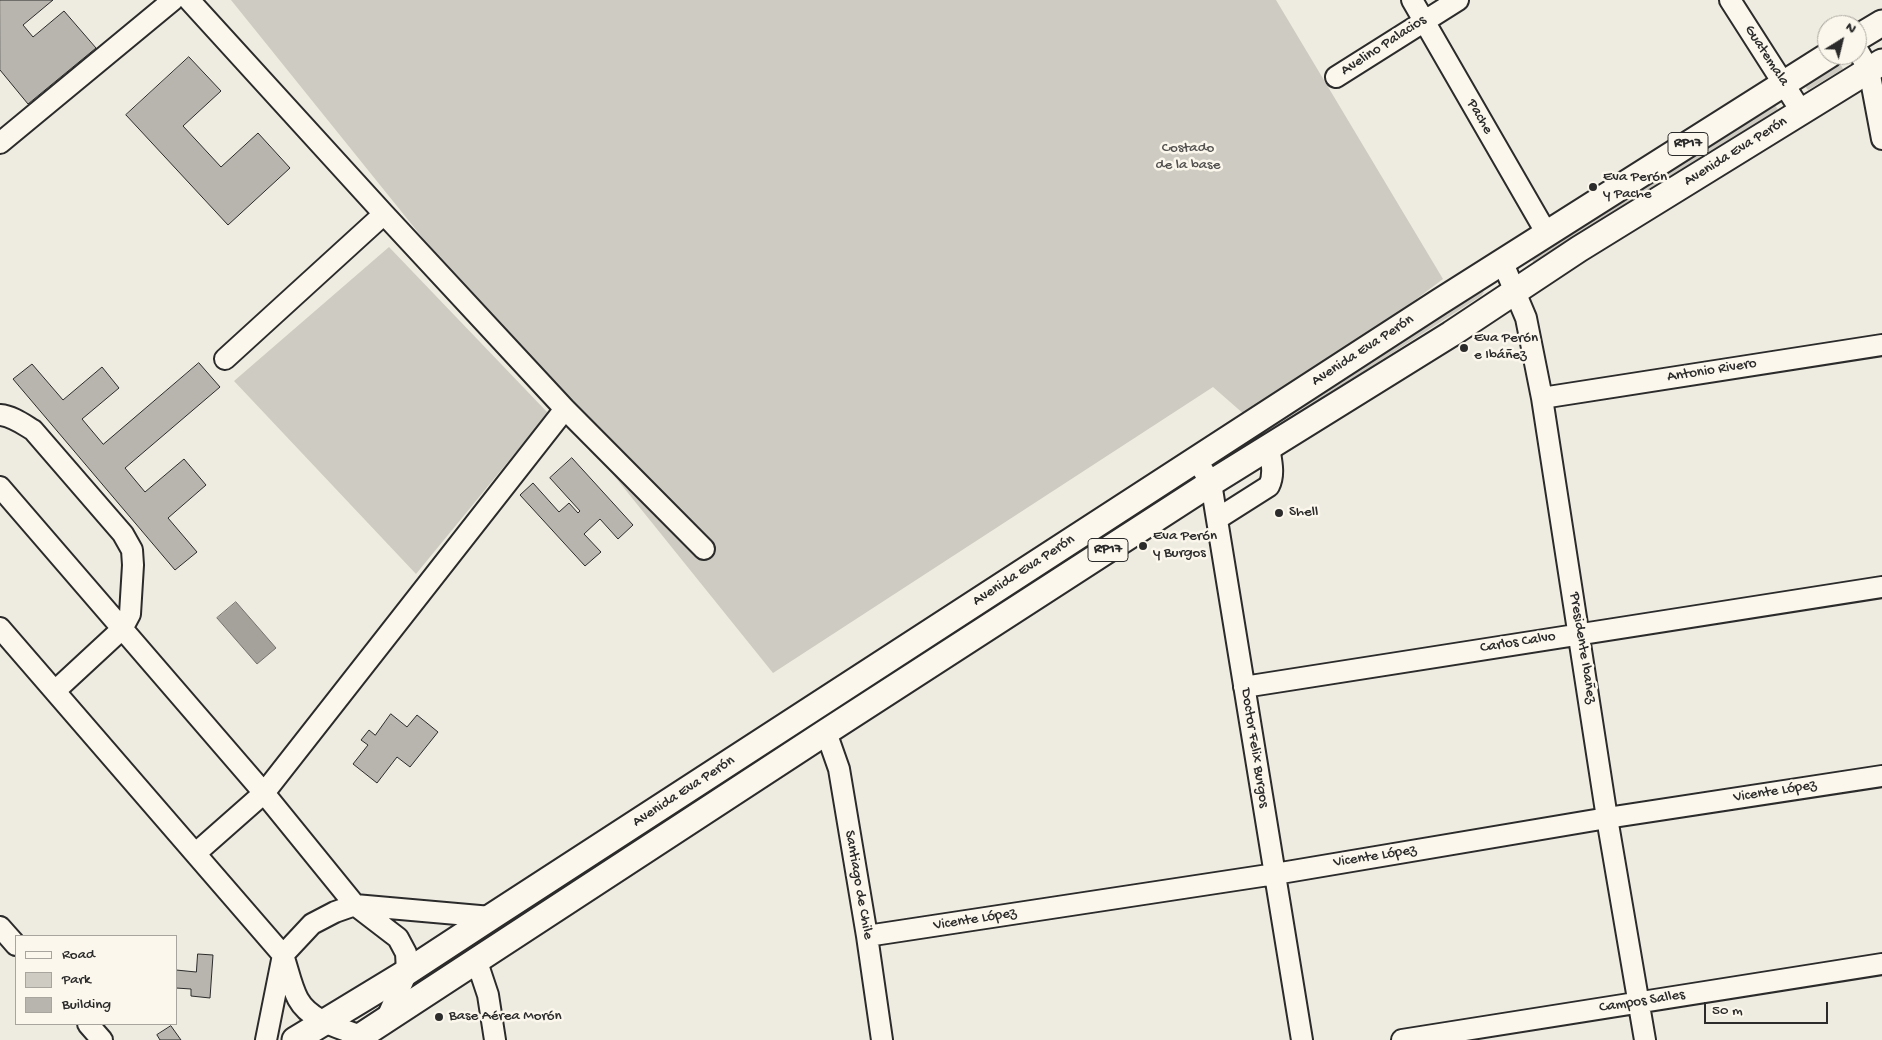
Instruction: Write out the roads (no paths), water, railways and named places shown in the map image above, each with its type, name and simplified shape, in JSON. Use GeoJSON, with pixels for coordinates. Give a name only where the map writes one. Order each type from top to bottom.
{"type":"FeatureCollection","features":[{"type":"Feature","properties":{"kind":"main road"},"geometry":{"type":"LineString","coordinates":[[1867,32],[1882,22]]}},
{"type":"Feature","properties":{"kind":"main road","name":"Avenida Eva Perón"},"geometry":{"type":"LineString","coordinates":[[358,1038],[1211,483],[1516,292],[1579,249],[1801,111],[1869,60]]}},
{"type":"Feature","properties":{"kind":"main road","name":"Avenida Eva Perón"},"geometry":{"type":"LineString","coordinates":[[295,1040],[407,972],[1502,261],[1817,62]]}},
{"type":"Feature","properties":{"kind":"street"},"geometry":{"type":"LineString","coordinates":[[0,143],[173,0]]}},
{"type":"Feature","properties":{"kind":"street"},"geometry":{"type":"LineString","coordinates":[[189,0],[565,409],[704,549]]}},
{"type":"Feature","properties":{"kind":"street","name":"Pache"},"geometry":{"type":"LineString","coordinates":[[1412,0],[1547,234]]}},
{"type":"Feature","properties":{"kind":"street","name":"Avelino Palacios"},"geometry":{"type":"LineString","coordinates":[[1336,77],[1458,0]]}},
{"type":"Feature","properties":{"kind":"street","name":"Guatemala"},"geometry":{"type":"LineString","coordinates":[[1730,0],[1801,111]]}},
{"type":"Feature","properties":{"kind":"street"},"geometry":{"type":"LineString","coordinates":[[1869,60],[1882,139]]}},
{"type":"Feature","properties":{"kind":"street"},"geometry":{"type":"LineString","coordinates":[[225,359],[384,214]]}},
{"type":"Feature","properties":{"kind":"street","name":"Presidente Ibañez"},"geometry":{"type":"LineString","coordinates":[[1502,261],[1526,318],[1542,398],[1580,633],[1607,818],[1645,1040]]}},
{"type":"Feature","properties":{"kind":"street","name":"Antonio Rivero"},"geometry":{"type":"LineString","coordinates":[[1542,398],[1882,345]]}},
{"type":"Feature","properties":{"kind":"street"},"geometry":{"type":"LineString","coordinates":[[196,853],[264,793],[565,409]]}},
{"type":"Feature","properties":{"kind":"street"},"geometry":{"type":"LineString","coordinates":[[0,415],[18,421],[34,430],[123,534],[132,550],[130,614],[122,629],[56,691]]}},
{"type":"Feature","properties":{"kind":"street"},"geometry":{"type":"LineString","coordinates":[[1217,519],[1269,486],[1272,480],[1272,473],[1269,447]]}},
{"type":"Feature","properties":{"kind":"street","name":"Doctor Felix Burgos"},"geometry":{"type":"LineString","coordinates":[[1196,459],[1211,483],[1302,1040]]}},
{"type":"Feature","properties":{"kind":"street"},"geometry":{"type":"LineString","coordinates":[[0,487],[264,793],[355,905],[398,938],[406,954],[407,972],[386,1020]]}},
{"type":"Feature","properties":{"kind":"street","name":"Carlos Calvo"},"geometry":{"type":"LineString","coordinates":[[1244,687],[1882,587]]}},
{"type":"Feature","properties":{"kind":"street"},"geometry":{"type":"LineString","coordinates":[[0,628],[283,955],[298,1000],[311,1013],[325,1022],[358,1038]]}},
{"type":"Feature","properties":{"kind":"street","name":"Santiago de Chile"},"geometry":{"type":"LineString","coordinates":[[826,732],[839,768],[882,1040]]}},
{"type":"Feature","properties":{"kind":"street","name":"Vicente López"},"geometry":{"type":"LineString","coordinates":[[867,936],[1275,874],[1607,818],[1882,776]]}},
{"type":"Feature","properties":{"kind":"street"},"geometry":{"type":"LineString","coordinates":[[266,1040],[283,955],[312,924],[335,912],[355,905],[491,917]]}},
{"type":"Feature","properties":{"kind":"street"},"geometry":{"type":"LineString","coordinates":[[0,927],[15,944]]}},
{"type":"Feature","properties":{"kind":"street"},"geometry":{"type":"LineString","coordinates":[[476,962],[488,995],[495,1040]]}},
{"type":"Feature","properties":{"kind":"street","name":"Campos Salles"},"geometry":{"type":"LineString","coordinates":[[1402,1040],[1882,964]]}},
{"type":"Feature","properties":{"kind":"street"},"geometry":{"type":"LineString","coordinates":[[89,1025],[102,1040]]}},
{"type":"Feature","properties":{"kind":"place","name":"Eva Perón y Pache"},"geometry":{"type":"Point","coordinates":[1593,187]}},
{"type":"Feature","properties":{"kind":"place","name":"Eva Perón e Ibáñez"},"geometry":{"type":"Point","coordinates":[1464,348]}},
{"type":"Feature","properties":{"kind":"place","name":"Shell"},"geometry":{"type":"Point","coordinates":[1279,513]}},
{"type":"Feature","properties":{"kind":"place","name":"Eva Perón y Burgos"},"geometry":{"type":"Point","coordinates":[1143,546]}},
{"type":"Feature","properties":{"kind":"place","name":"Base Aérea Morón"},"geometry":{"type":"Point","coordinates":[439,1017]}},
{"type":"Feature","properties":{"kind":"park label","name":"Costado de la base"},"geometry":{"type":"Point","coordinates":[1188,158]}}]}
